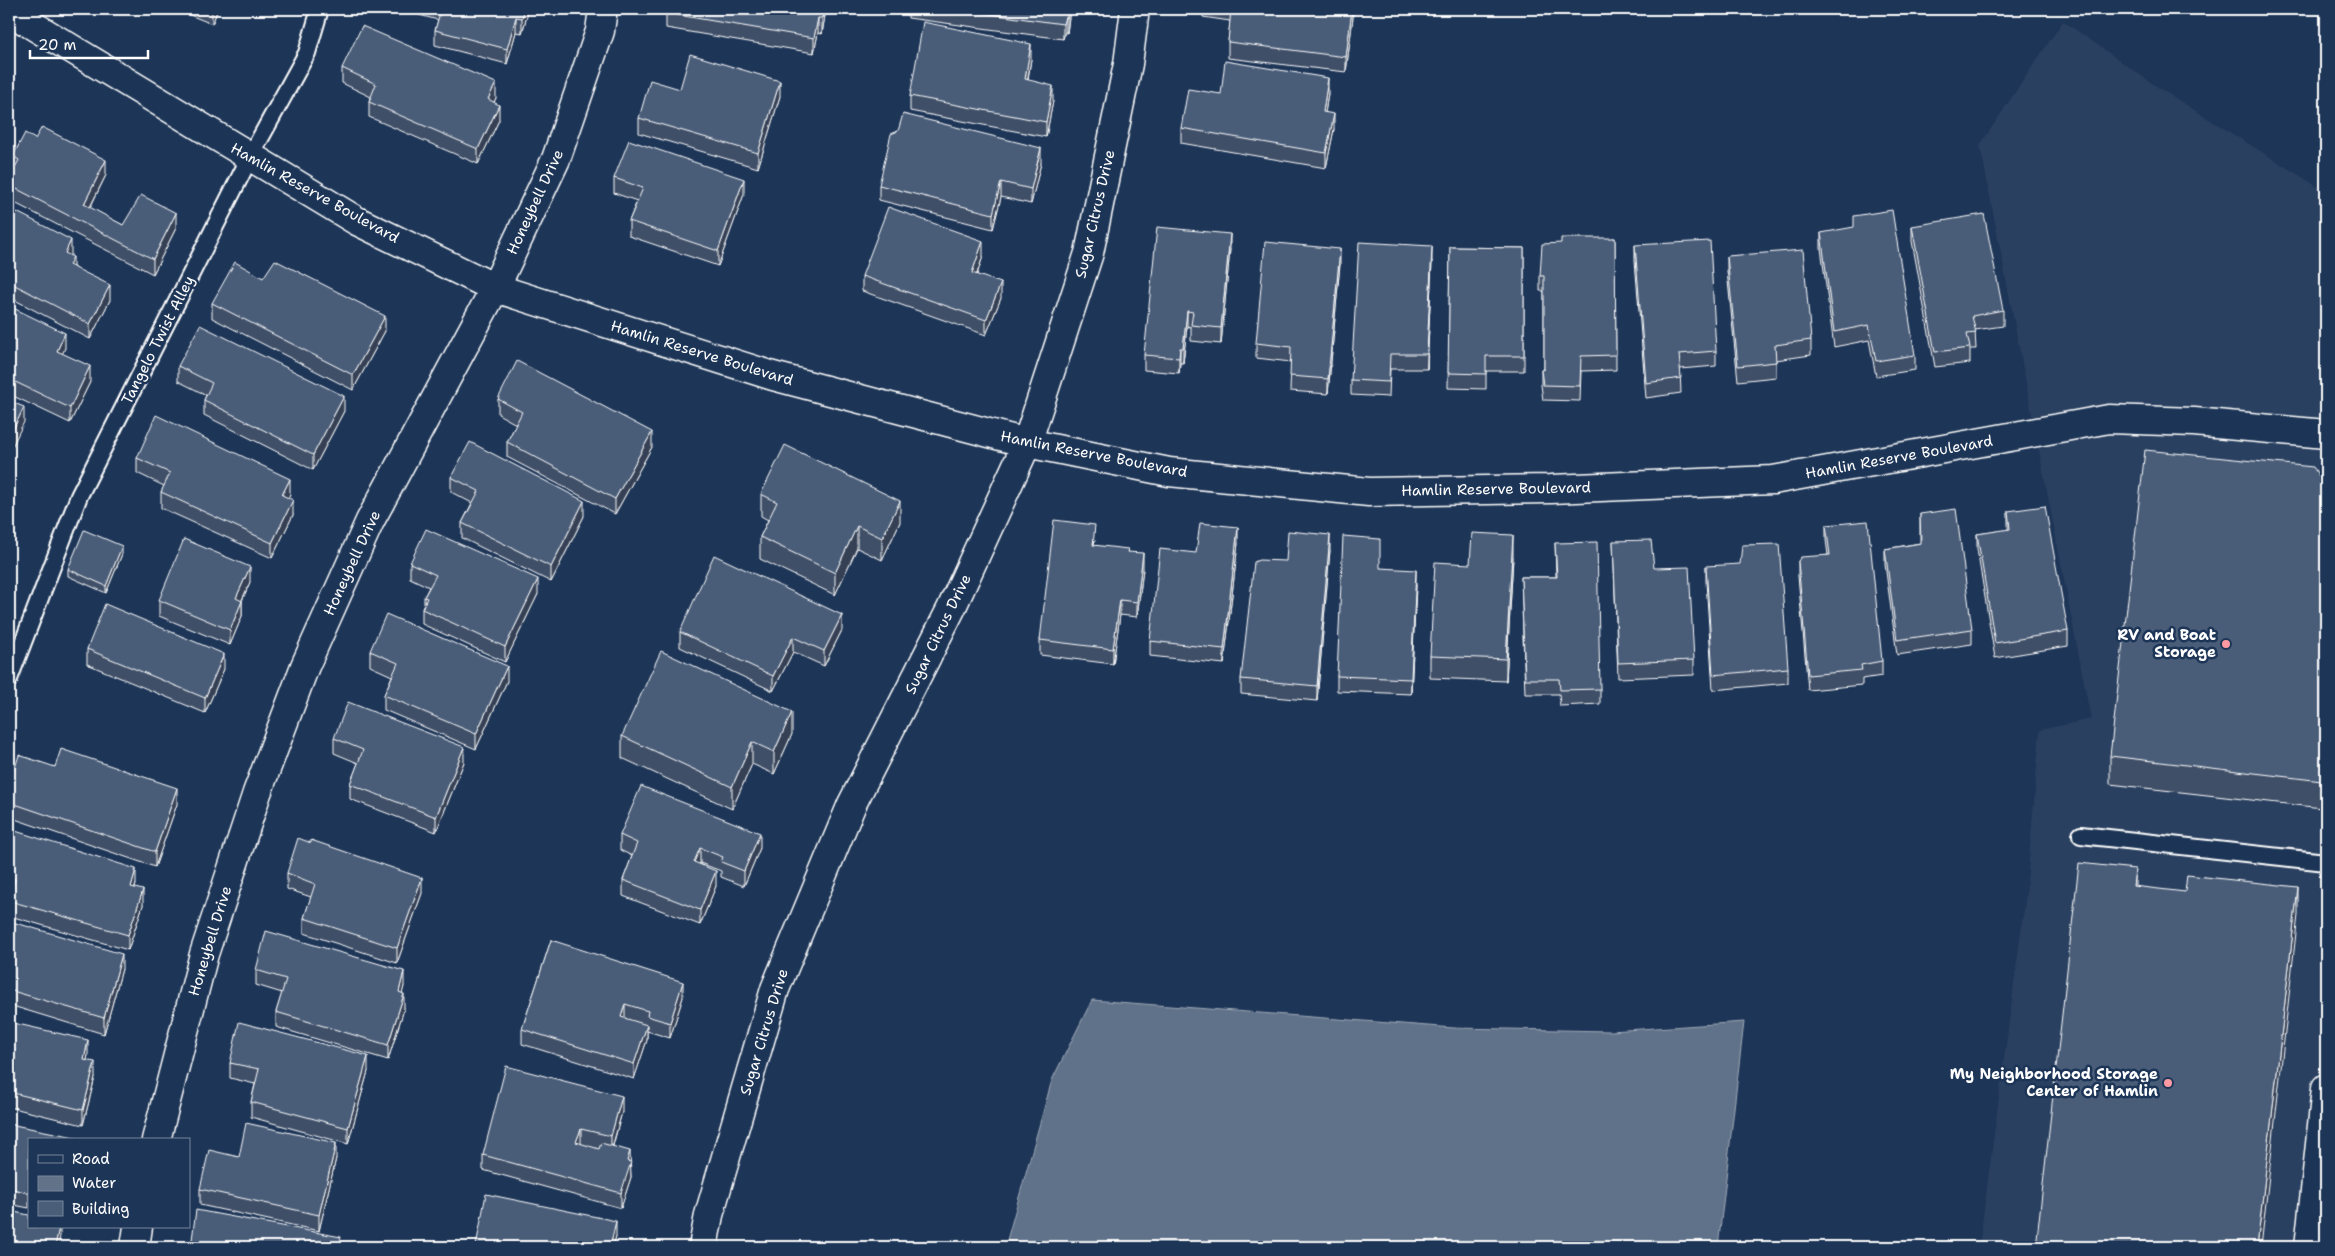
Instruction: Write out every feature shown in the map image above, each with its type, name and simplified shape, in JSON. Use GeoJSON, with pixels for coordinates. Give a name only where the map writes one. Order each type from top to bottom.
{"type":"FeatureCollection","features":[{"type":"Feature","properties":{"kind":"street","name":"Honeybell Drive"},"geometry":{"type":"LineString","coordinates":[[157,1138],[204,954],[257,793],[305,666],[370,521],[495,288],[556,160],[600,31],[603,9]]}},
{"type":"Feature","properties":{"kind":"street","name":"Sugar Citrus Drive"},"geometry":{"type":"LineString","coordinates":[[703,1247],[709,1215],[775,989],[852,804],[951,609],[1027,443],[1089,253],[1128,64],[1135,9]]}},
{"type":"Feature","properties":{"kind":"street","name":"Hamlin Reserve Boulevard"},"geometry":{"type":"LineString","coordinates":[[11,18],[357,221],[495,288],[773,376],[1027,443],[1169,472],[1368,492],[1552,489],[1773,480],[2109,419],[2194,422],[2326,434]]}},
{"type":"Feature","properties":{"kind":"street"},"geometry":{"type":"LineString","coordinates":[[2310,1247],[2326,1088]]}},
{"type":"Feature","properties":{"kind":"street"},"geometry":{"type":"LineString","coordinates":[[135,1247],[138,1228]]}},
{"type":"Feature","properties":{"kind":"lane","name":"Tangelo Twist Alley"},"geometry":{"type":"LineString","coordinates":[[9,679],[79,496],[250,157],[307,53],[320,9]]}},
{"type":"Feature","properties":{"kind":"lane"},"geometry":{"type":"LineString","coordinates":[[2081,835],[2326,862]]}},
{"type":"Feature","properties":{"kind":"shaded area"},"geometry":{"type":"Polygon","coordinates":[[[2063,21],[2159,88],[2326,192],[2326,1247],[1979,1247],[2026,894],[2040,730],[2091,719],[1980,145],[2063,21]]]}},
{"type":"Feature","properties":{"kind":"water"},"geometry":{"type":"Polygon","coordinates":[[[1092,1000],[1454,1028],[1611,1031],[1744,1022],[1718,1247],[1005,1247],[1052,1080],[1092,1000]]]}},
{"type":"Feature","properties":{"kind":"building"},"geometry":{"type":"Polygon","coordinates":[[[441,9],[525,9],[522,18],[516,17],[507,49],[435,30],[441,9]]]}},
{"type":"Feature","properties":{"kind":"building"},"geometry":{"type":"Polygon","coordinates":[[[667,9],[824,9],[822,18],[818,18],[814,38],[666,13],[667,9]]]}},
{"type":"Feature","properties":{"kind":"building"},"geometry":{"type":"Polygon","coordinates":[[[952,9],[1068,9],[1067,18],[1065,17],[1063,24],[952,9]]]}},
{"type":"Feature","properties":{"kind":"building"},"geometry":{"type":"Polygon","coordinates":[[[1231,9],[1352,9],[1346,57],[1228,42],[1231,9]]]}},
{"type":"Feature","properties":{"kind":"building"},"geometry":{"type":"Polygon","coordinates":[[[923,22],[1031,44],[1025,79],[1053,86],[1046,122],[910,96],[923,22]]]}},
{"type":"Feature","properties":{"kind":"building"},"geometry":{"type":"Polygon","coordinates":[[[362,26],[496,83],[488,99],[499,105],[478,149],[369,102],[376,84],[342,68],[362,26]]]}},
{"type":"Feature","properties":{"kind":"building"},"geometry":{"type":"Polygon","coordinates":[[[690,54],[780,81],[758,153],[639,118],[650,80],[680,89],[690,54]]]}},
{"type":"Feature","properties":{"kind":"building"},"geometry":{"type":"Polygon","coordinates":[[[1225,61],[1328,78],[1323,112],[1334,114],[1326,153],[1181,128],[1188,89],[1221,94],[1225,61]]]}},
{"type":"Feature","properties":{"kind":"building"},"geometry":{"type":"Polygon","coordinates":[[[903,114],[1041,148],[1031,189],[1001,182],[993,214],[879,185],[891,134],[898,131],[903,114]]]}},
{"type":"Feature","properties":{"kind":"building"},"geometry":{"type":"Polygon","coordinates":[[[42,127],[106,160],[84,204],[123,225],[141,195],[176,213],[153,259],[9,185],[9,179],[19,160],[13,156],[25,133],[35,139],[42,127]]]}},
{"type":"Feature","properties":{"kind":"building"},"geometry":{"type":"Polygon","coordinates":[[[629,140],[744,179],[718,251],[629,221],[643,188],[614,178],[629,140]]]}},
{"type":"Feature","properties":{"kind":"building"},"geometry":{"type":"Polygon","coordinates":[[[888,207],[983,241],[972,273],[1001,283],[986,320],[862,276],[888,207]]]}},
{"type":"Feature","properties":{"kind":"building"},"geometry":{"type":"Polygon","coordinates":[[[9,208],[71,240],[65,253],[73,257],[69,265],[110,285],[90,324],[9,282],[9,208]]]}},
{"type":"Feature","properties":{"kind":"building"},"geometry":{"type":"Polygon","coordinates":[[[1892,210],[1915,355],[1876,361],[1869,325],[1834,332],[1821,233],[1854,227],[1854,216],[1892,210]]]}},
{"type":"Feature","properties":{"kind":"building"},"geometry":{"type":"Polygon","coordinates":[[[1984,214],[2003,310],[1972,316],[1976,333],[1967,334],[1970,348],[1935,352],[1912,226],[1984,214]]]}},
{"type":"Feature","properties":{"kind":"building"},"geometry":{"type":"Polygon","coordinates":[[[1157,227],[1230,234],[1221,328],[1191,325],[1193,312],[1187,311],[1183,348],[1180,348],[1179,358],[1144,355],[1157,227]]]}},
{"type":"Feature","properties":{"kind":"building"},"geometry":{"type":"Polygon","coordinates":[[[1561,238],[1615,238],[1616,355],[1581,356],[1580,386],[1543,385],[1541,370],[1544,369],[1544,276],[1540,276],[1542,244],[1561,243],[1561,238]]]}},
{"type":"Feature","properties":{"kind":"building"},"geometry":{"type":"Polygon","coordinates":[[[1710,241],[1716,351],[1679,354],[1681,378],[1646,383],[1635,245],[1710,241]]]}},
{"type":"Feature","properties":{"kind":"building"},"geometry":{"type":"Polygon","coordinates":[[[1265,242],[1340,249],[1328,379],[1290,376],[1291,347],[1256,343],[1265,242]]]}},
{"type":"Feature","properties":{"kind":"building"},"geometry":{"type":"Polygon","coordinates":[[[1359,242],[1432,246],[1427,354],[1390,354],[1389,382],[1351,380],[1359,242]]]}},
{"type":"Feature","properties":{"kind":"building"},"geometry":{"type":"Polygon","coordinates":[[[1450,247],[1524,248],[1524,356],[1486,356],[1486,374],[1448,373],[1450,247]]]}},
{"type":"Feature","properties":{"kind":"building"},"geometry":{"type":"Polygon","coordinates":[[[1803,250],[1811,340],[1775,345],[1776,362],[1738,366],[1727,256],[1803,250]]]}},
{"type":"Feature","properties":{"kind":"building"},"geometry":{"type":"Polygon","coordinates":[[[275,260],[385,316],[353,375],[212,303],[235,262],[263,278],[275,260]]]}},
{"type":"Feature","properties":{"kind":"building"},"geometry":{"type":"Polygon","coordinates":[[[9,306],[65,333],[57,351],[90,366],[70,408],[9,379],[9,306]]]}},
{"type":"Feature","properties":{"kind":"building"},"geometry":{"type":"Polygon","coordinates":[[[200,325],[344,396],[313,455],[204,400],[212,383],[178,366],[200,325]]]}},
{"type":"Feature","properties":{"kind":"building"},"geometry":{"type":"Polygon","coordinates":[[[517,361],[652,432],[615,499],[507,442],[522,412],[498,399],[517,361]]]}},
{"type":"Feature","properties":{"kind":"building"},"geometry":{"type":"Polygon","coordinates":[[[9,401],[24,407],[9,438],[9,401]]]}},
{"type":"Feature","properties":{"kind":"building"},"geometry":{"type":"Polygon","coordinates":[[[156,415],[290,479],[282,495],[293,500],[272,543],[161,492],[170,473],[137,458],[156,415]]]}},
{"type":"Feature","properties":{"kind":"building"},"geometry":{"type":"Polygon","coordinates":[[[470,442],[584,501],[551,567],[462,523],[479,491],[451,477],[470,442]]]}},
{"type":"Feature","properties":{"kind":"building"},"geometry":{"type":"Polygon","coordinates":[[[785,445],[900,501],[882,538],[857,526],[835,573],[760,537],[777,502],[761,494],[785,445]]]}},
{"type":"Feature","properties":{"kind":"building","name":"RV and Boat Storage"},"geometry":{"type":"Polygon","coordinates":[[[2145,450],[2313,467],[2326,486],[2326,747],[2322,781],[2110,756],[2145,450]]]}},
{"type":"Feature","properties":{"kind":"building"},"geometry":{"type":"Polygon","coordinates":[[[2045,506],[2068,631],[1995,643],[1977,534],[2010,529],[2008,511],[2045,506]]]}},
{"type":"Feature","properties":{"kind":"building"},"geometry":{"type":"Polygon","coordinates":[[[1956,509],[1972,629],[1897,640],[1885,549],[1921,543],[1920,514],[1956,509]]]}},
{"type":"Feature","properties":{"kind":"building"},"geometry":{"type":"Polygon","coordinates":[[[1054,520],[1095,525],[1093,545],[1128,549],[1127,552],[1143,553],[1137,602],[1120,600],[1113,649],[1040,640],[1054,520]]]}},
{"type":"Feature","properties":{"kind":"building"},"geometry":{"type":"Polygon","coordinates":[[[1868,521],[1882,661],[1861,665],[1862,670],[1808,675],[1798,561],[1801,557],[1830,555],[1826,525],[1868,521]]]}},
{"type":"Feature","properties":{"kind":"building"},"geometry":{"type":"Polygon","coordinates":[[[1200,523],[1238,527],[1224,649],[1150,641],[1160,549],[1196,553],[1200,523]]]}},
{"type":"Feature","properties":{"kind":"building"},"geometry":{"type":"Polygon","coordinates":[[[426,529],[538,579],[505,647],[422,609],[427,598],[424,597],[436,575],[410,563],[426,529]]]}},
{"type":"Feature","properties":{"kind":"building"},"geometry":{"type":"Polygon","coordinates":[[[84,530],[122,546],[106,586],[68,569],[84,530]]]}},
{"type":"Feature","properties":{"kind":"building"},"geometry":{"type":"Polygon","coordinates":[[[1288,531],[1330,535],[1317,686],[1241,679],[1254,562],[1259,560],[1286,561],[1288,531]]]}},
{"type":"Feature","properties":{"kind":"building"},"geometry":{"type":"Polygon","coordinates":[[[1472,533],[1513,535],[1506,659],[1430,656],[1435,562],[1470,564],[1472,533]]]}},
{"type":"Feature","properties":{"kind":"building"},"geometry":{"type":"Polygon","coordinates":[[[1343,536],[1380,539],[1380,568],[1416,570],[1411,679],[1337,676],[1343,536]]]}},
{"type":"Feature","properties":{"kind":"building"},"geometry":{"type":"Polygon","coordinates":[[[184,539],[250,567],[236,598],[242,601],[230,630],[159,600],[184,539]]]}},
{"type":"Feature","properties":{"kind":"building"},"geometry":{"type":"Polygon","coordinates":[[[1651,540],[1654,568],[1689,567],[1694,660],[1618,663],[1613,541],[1651,540]]]}},
{"type":"Feature","properties":{"kind":"building"},"geometry":{"type":"Polygon","coordinates":[[[1597,542],[1600,689],[1560,690],[1559,679],[1525,679],[1521,577],[1557,577],[1555,543],[1597,542]]]}},
{"type":"Feature","properties":{"kind":"building"},"geometry":{"type":"Polygon","coordinates":[[[1779,544],[1788,668],[1713,675],[1706,566],[1740,564],[1742,545],[1779,544]]]}},
{"type":"Feature","properties":{"kind":"building"},"geometry":{"type":"Polygon","coordinates":[[[714,555],[842,615],[824,651],[793,637],[773,676],[680,632],[714,555]]]}},
{"type":"Feature","properties":{"kind":"building"},"geometry":{"type":"Polygon","coordinates":[[[105,604],[224,654],[205,698],[87,649],[105,604]]]}},
{"type":"Feature","properties":{"kind":"building"},"geometry":{"type":"Polygon","coordinates":[[[386,614],[507,666],[476,734],[384,695],[398,663],[370,651],[386,614]]]}},
{"type":"Feature","properties":{"kind":"building"},"geometry":{"type":"Polygon","coordinates":[[[661,651],[792,712],[774,752],[752,742],[732,787],[622,736],[661,651]]]}},
{"type":"Feature","properties":{"kind":"building"},"geometry":{"type":"Polygon","coordinates":[[[348,702],[464,747],[436,817],[350,784],[363,750],[334,738],[348,702]]]}},
{"type":"Feature","properties":{"kind":"building"},"geometry":{"type":"Polygon","coordinates":[[[61,749],[177,788],[155,852],[9,802],[9,787],[19,755],[55,767],[61,749]]]}},
{"type":"Feature","properties":{"kind":"building"},"geometry":{"type":"Polygon","coordinates":[[[641,786],[760,833],[744,871],[721,862],[723,857],[700,848],[694,862],[716,871],[700,910],[623,880],[637,843],[620,835],[641,786]]]}},
{"type":"Feature","properties":{"kind":"building"},"geometry":{"type":"Polygon","coordinates":[[[9,829],[136,869],[131,887],[143,890],[128,935],[10,901],[15,879],[9,877],[9,829]]]}},
{"type":"Feature","properties":{"kind":"building"},"geometry":{"type":"Polygon","coordinates":[[[298,838],[311,843],[311,840],[422,878],[397,948],[304,918],[315,884],[287,873],[298,838]]]}},
{"type":"Feature","properties":{"kind":"building","name":"My Neighborhood Storage Center of Hamlin"},"geometry":{"type":"Polygon","coordinates":[[[2079,863],[2135,869],[2133,886],[2185,892],[2187,875],[2298,887],[2257,1247],[2036,1247],[2079,863]]]}},
{"type":"Feature","properties":{"kind":"building"},"geometry":{"type":"Polygon","coordinates":[[[9,921],[122,954],[104,1018],[9,990],[9,921]]]}},
{"type":"Feature","properties":{"kind":"building"},"geometry":{"type":"Polygon","coordinates":[[[266,931],[404,971],[399,992],[404,994],[388,1045],[276,1012],[286,979],[256,970],[266,931]]]}},
{"type":"Feature","properties":{"kind":"building"},"geometry":{"type":"Polygon","coordinates":[[[551,940],[683,982],[670,1023],[647,1016],[648,1011],[625,1004],[621,1017],[647,1025],[634,1064],[522,1029],[551,940]]]}},
{"type":"Feature","properties":{"kind":"building"},"geometry":{"type":"Polygon","coordinates":[[[9,1022],[88,1040],[84,1060],[95,1062],[83,1110],[9,1092],[9,1022]]]}},
{"type":"Feature","properties":{"kind":"building"},"geometry":{"type":"Polygon","coordinates":[[[239,1022],[368,1056],[348,1128],[251,1102],[259,1069],[230,1063],[239,1022]]]}},
{"type":"Feature","properties":{"kind":"building"},"geometry":{"type":"Polygon","coordinates":[[[506,1066],[622,1096],[611,1136],[581,1129],[576,1142],[599,1149],[601,1143],[630,1151],[627,1161],[631,1162],[621,1193],[483,1155],[506,1066]]]}},
{"type":"Feature","properties":{"kind":"building"},"geometry":{"type":"Polygon","coordinates":[[[246,1123],[336,1143],[319,1215],[200,1189],[209,1150],[239,1157],[246,1123]]]}},
{"type":"Feature","properties":{"kind":"building"},"geometry":{"type":"Polygon","coordinates":[[[9,1124],[75,1137],[28,1138],[28,1193],[9,1188],[9,1124]]]}},
{"type":"Feature","properties":{"kind":"building"},"geometry":{"type":"Polygon","coordinates":[[[486,1194],[616,1221],[610,1247],[577,1247],[553,1242],[552,1247],[476,1246],[486,1194]]]}},
{"type":"Feature","properties":{"kind":"building"},"geometry":{"type":"Polygon","coordinates":[[[196,1210],[341,1237],[339,1247],[191,1247],[196,1210]]]}},
{"type":"Feature","properties":{"kind":"building"},"geometry":{"type":"Polygon","coordinates":[[[9,1211],[28,1215],[28,1228],[59,1228],[55,1247],[9,1247],[9,1211]]]}},
{"type":"Feature","properties":{"kind":"place","name":"RV and Boat Storage"},"geometry":{"type":"Point","coordinates":[2226,644]}},
{"type":"Feature","properties":{"kind":"place","name":"My Neighborhood Storage Center of Hamlin"},"geometry":{"type":"Point","coordinates":[2168,1083]}}]}
